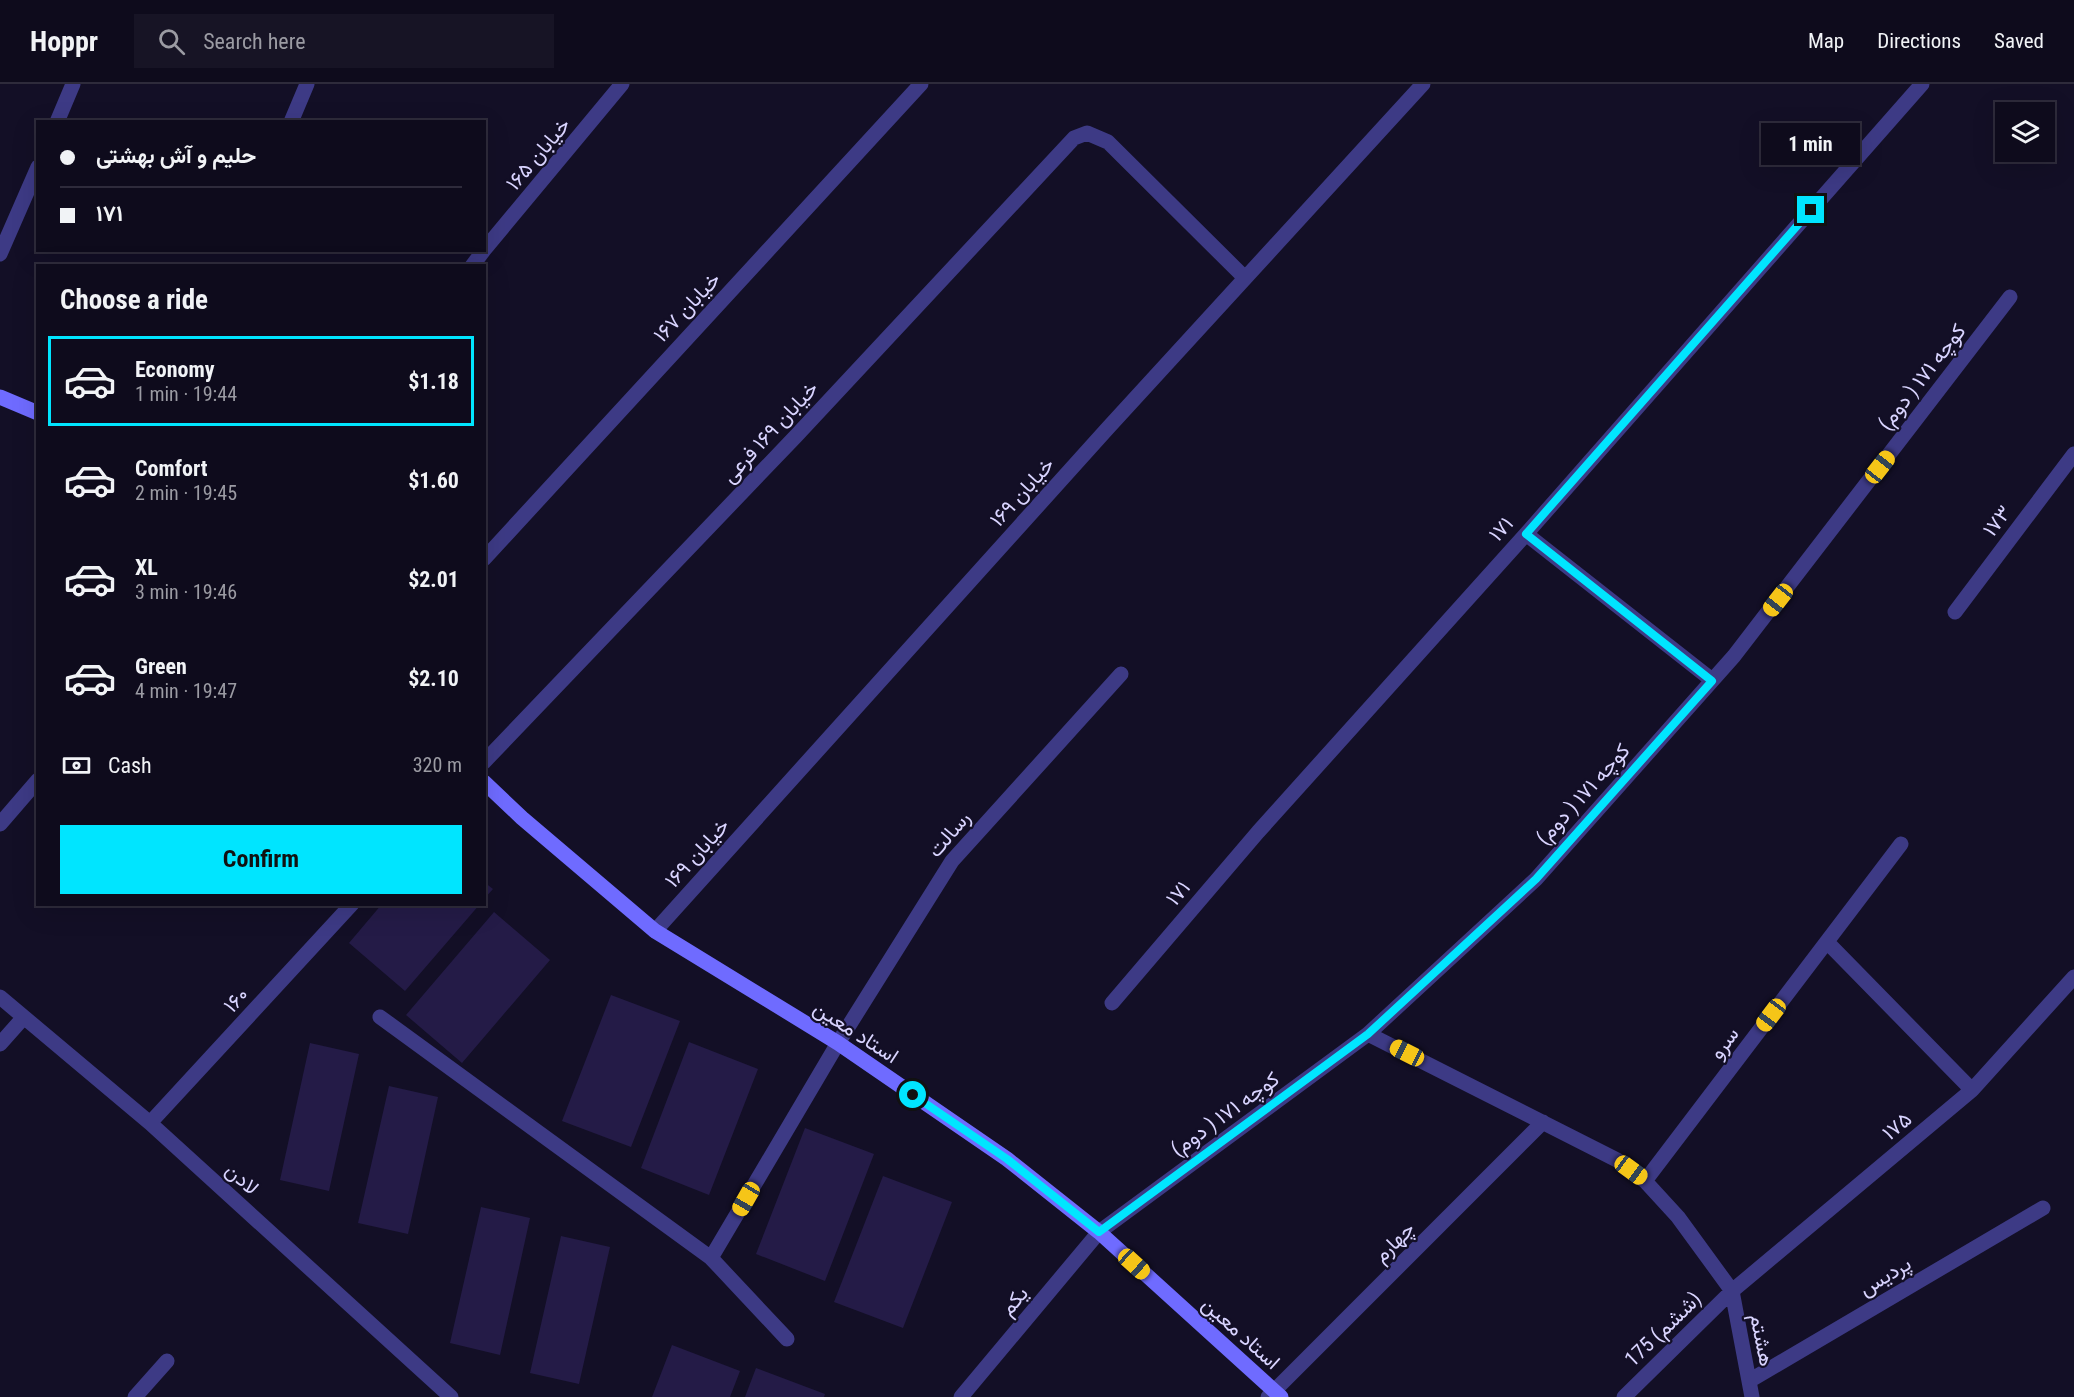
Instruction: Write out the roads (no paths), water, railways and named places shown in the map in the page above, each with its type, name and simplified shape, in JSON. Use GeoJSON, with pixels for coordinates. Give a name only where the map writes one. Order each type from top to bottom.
{"type":"FeatureCollection","features":[{"type":"Feature","properties":{"kind":"main road"},"geometry":{"type":"LineString","coordinates":[[0,397],[36,412]]}},
{"type":"Feature","properties":{"kind":"main road","name":"استاد معین"},"geometry":{"type":"LineString","coordinates":[[486,784],[522,818],[655,931],[838,1043],[1007,1159],[1099,1232],[1274,1395]]}},
{"type":"Feature","properties":{"kind":"street"},"geometry":{"type":"LineString","coordinates":[[58,120],[73,84]]}},
{"type":"Feature","properties":{"kind":"street"},"geometry":{"type":"LineString","coordinates":[[292,120],[307,84]]}},
{"type":"Feature","properties":{"kind":"street","name":"خیابان ۱۶۵"},"geometry":{"type":"LineString","coordinates":[[486,248],[622,84]]}},
{"type":"Feature","properties":{"kind":"street","name":"خیابان ۱۶۷"},"geometry":{"type":"LineString","coordinates":[[486,557],[921,84]]}},
{"type":"Feature","properties":{"kind":"street","name":"خیابان ۱۶۹"},"geometry":{"type":"LineString","coordinates":[[655,931],[1423,84]]}},
{"type":"Feature","properties":{"kind":"street","name":"۱۷۱"},"geometry":{"type":"LineString","coordinates":[[1112,1003],[1258,832],[1526,534],[1922,84]]}},
{"type":"Feature","properties":{"kind":"street","name":"خیابان ۱۶۹ فرعی"},"geometry":{"type":"LineString","coordinates":[[486,760],[796,436],[1074,138],[1088,133],[1108,142],[1245,278]]}},
{"type":"Feature","properties":{"kind":"street"},"geometry":{"type":"LineString","coordinates":[[0,254],[36,172]]}},
{"type":"Feature","properties":{"kind":"street","name":"کوچه ۱۷۱ ( دوم)"},"geometry":{"type":"LineString","coordinates":[[1099,1232],[1368,1034],[1536,879],[1742,647],[2010,297]]}},
{"type":"Feature","properties":{"kind":"street","name":"۱۷۳"},"geometry":{"type":"LineString","coordinates":[[1954,612],[2074,454]]}},
{"type":"Feature","properties":{"kind":"street"},"geometry":{"type":"LineString","coordinates":[[1526,534],[1712,681]]}},
{"type":"Feature","properties":{"kind":"street","name":"رسالت"},"geometry":{"type":"LineString","coordinates":[[711,1258],[838,1043],[952,861],[1121,674]]}},
{"type":"Feature","properties":{"kind":"street"},"geometry":{"type":"LineString","coordinates":[[0,824],[36,782]]}},
{"type":"Feature","properties":{"kind":"street","name":"سرو"},"geometry":{"type":"LineString","coordinates":[[1645,1181],[1901,844]]}},
{"type":"Feature","properties":{"kind":"street","name":"۱۶۰"},"geometry":{"type":"LineString","coordinates":[[150,1123],[350,906]]}},
{"type":"Feature","properties":{"kind":"street"},"geometry":{"type":"LineString","coordinates":[[1827,942],[1972,1090]]}},
{"type":"Feature","properties":{"kind":"street","name":"۱۷۵"},"geometry":{"type":"LineString","coordinates":[[1732,1291],[1972,1090],[2074,977]]}},
{"type":"Feature","properties":{"kind":"street","name":"لادن"},"geometry":{"type":"LineString","coordinates":[[0,997],[150,1123],[451,1397]]}},
{"type":"Feature","properties":{"kind":"street"},"geometry":{"type":"LineString","coordinates":[[0,1044],[24,1017]]}},
{"type":"Feature","properties":{"kind":"street"},"geometry":{"type":"LineString","coordinates":[[380,1017],[711,1258],[787,1339]]}},
{"type":"Feature","properties":{"kind":"street"},"geometry":{"type":"LineString","coordinates":[[1368,1034],[1617,1160],[1645,1181],[1678,1217],[1732,1291]]}},
{"type":"Feature","properties":{"kind":"street","name":"چهارم"},"geometry":{"type":"LineString","coordinates":[[1274,1395],[1544,1122]]}},
{"type":"Feature","properties":{"kind":"street","name":"پردیس"},"geometry":{"type":"LineString","coordinates":[[1749,1381],[2043,1208]]}},
{"type":"Feature","properties":{"kind":"street","name":"یکم"},"geometry":{"type":"LineString","coordinates":[[961,1397],[1099,1232]]}},
{"type":"Feature","properties":{"kind":"street","name":"هشتم"},"geometry":{"type":"LineString","coordinates":[[1732,1291],[1752,1397]]}},
{"type":"Feature","properties":{"kind":"street","name":"175 (ششم)"},"geometry":{"type":"LineString","coordinates":[[1624,1397],[1732,1291]]}},
{"type":"Feature","properties":{"kind":"street"},"geometry":{"type":"LineString","coordinates":[[135,1397],[167,1361]]}}]}
